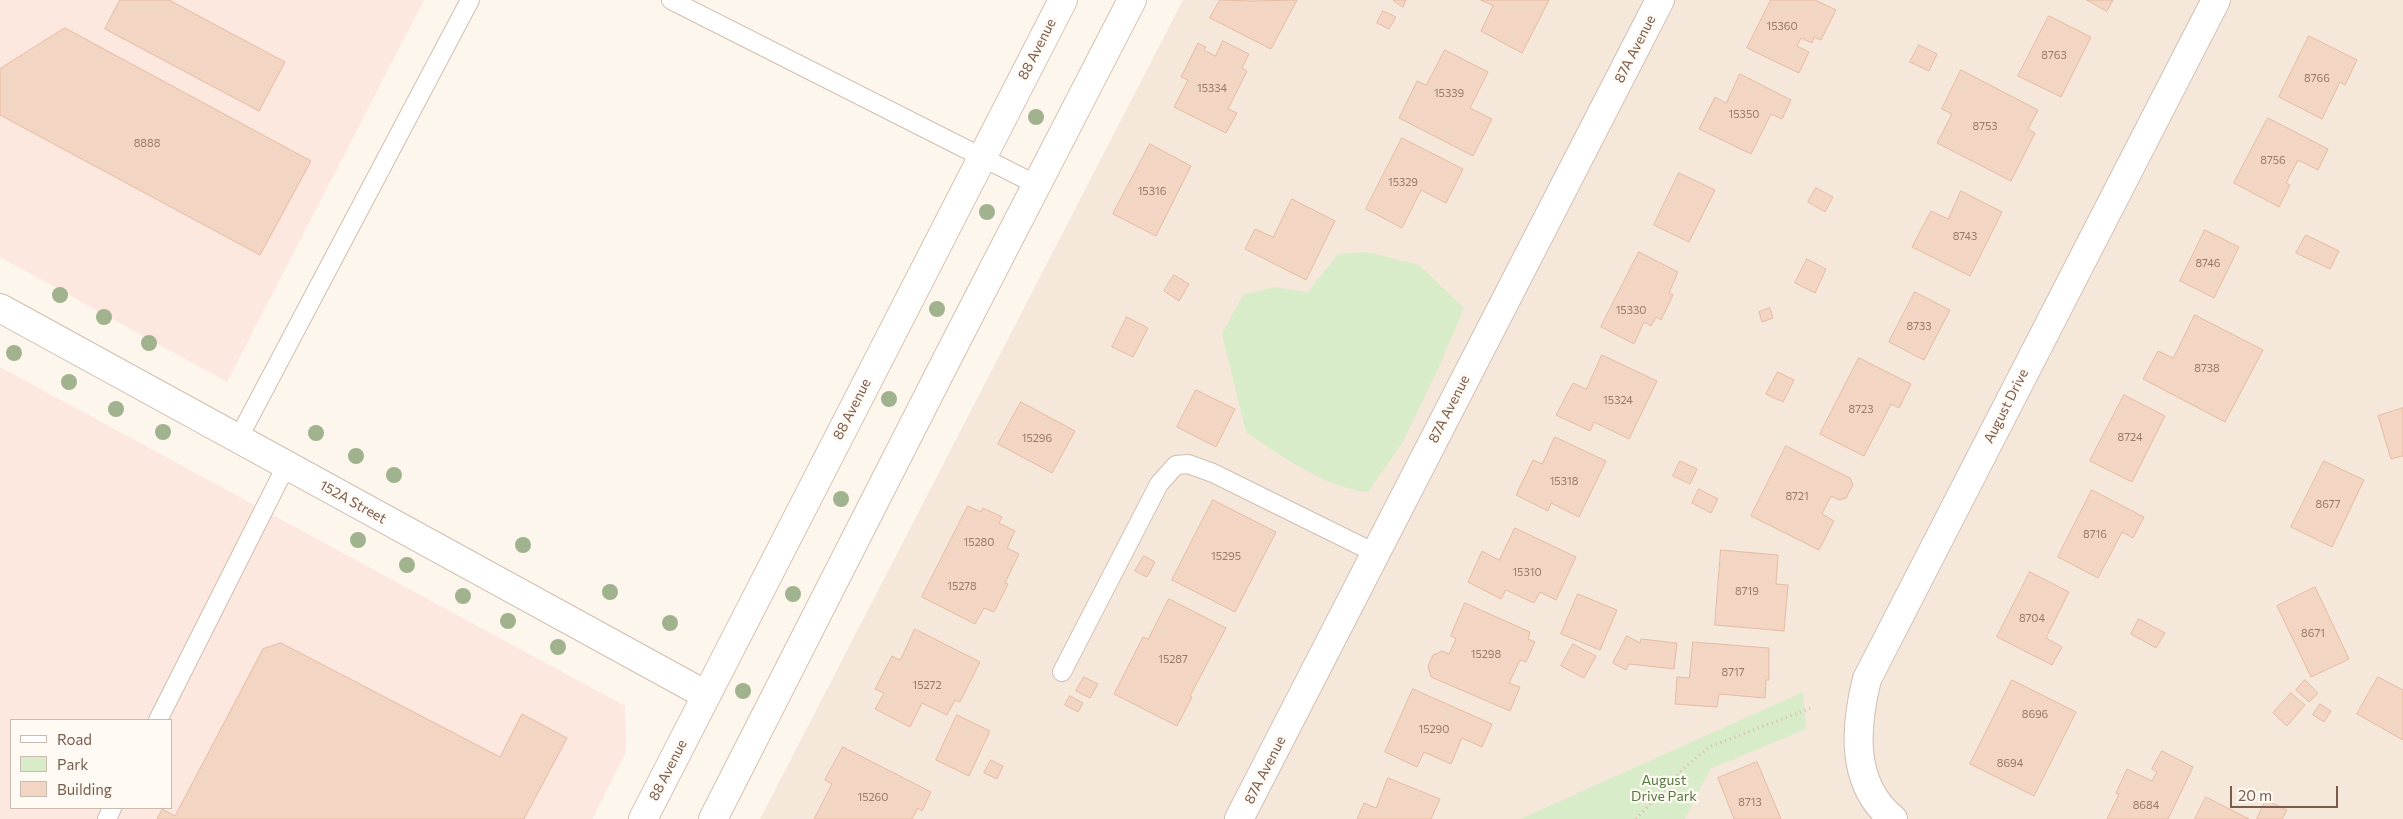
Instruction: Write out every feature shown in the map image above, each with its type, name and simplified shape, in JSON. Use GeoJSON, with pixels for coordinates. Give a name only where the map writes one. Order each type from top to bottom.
{"type":"FeatureCollection","features":[{"type":"Feature","properties":{"kind":"street","name":"88 Avenue"},"geometry":{"type":"LineString","coordinates":[[643,819],[1063,0]]}},
{"type":"Feature","properties":{"kind":"street"},"geometry":{"type":"LineString","coordinates":[[714,819],[1132,0]]}},
{"type":"Feature","properties":{"kind":"street","name":"87A Avenue"},"geometry":{"type":"LineString","coordinates":[[1239,819],[1660,0]]}},
{"type":"Feature","properties":{"kind":"street","name":"August Drive"},"geometry":{"type":"LineString","coordinates":[[1893,819],[1883,812],[1868,787],[1859,760],[1859,710],[1867,679],[2216,0]]}},
{"type":"Feature","properties":{"kind":"street","name":"152A Street"},"geometry":{"type":"LineString","coordinates":[[0,308],[706,695]]}},
{"type":"Feature","properties":{"kind":"lane"},"geometry":{"type":"LineString","coordinates":[[238,439],[470,0]]}},
{"type":"Feature","properties":{"kind":"lane"},"geometry":{"type":"LineString","coordinates":[[671,0],[1037,185]]}},
{"type":"Feature","properties":{"kind":"lane"},"geometry":{"type":"LineString","coordinates":[[1062,672],[1159,484],[1176,466],[1188,464],[1213,472],[1375,553]]}},
{"type":"Feature","properties":{"kind":"lane"},"geometry":{"type":"LineString","coordinates":[[159,719],[286,466]]}},
{"type":"Feature","properties":{"kind":"path"},"geometry":{"type":"LineString","coordinates":[[1636,819],[1682,770],[1709,747],[1810,708]]}},
{"type":"Feature","properties":{"kind":"shaded area"},"geometry":{"type":"Polygon","coordinates":[[[0,0],[424,0],[227,382],[0,257],[0,0]]]}},
{"type":"Feature","properties":{"kind":"shaded area"},"geometry":{"type":"Polygon","coordinates":[[[1183,0],[2403,0],[2403,819],[760,819],[1183,0]]]}},
{"type":"Feature","properties":{"kind":"shaded area"},"geometry":{"type":"Polygon","coordinates":[[[0,367],[625,706],[626,752],[592,819],[0,819],[0,367]]]}},
{"type":"Feature","properties":{"kind":"green space"},"geometry":{"type":"Polygon","coordinates":[[[1367,252],[1419,265],[1464,308],[1438,369],[1402,443],[1368,492],[1353,490],[1321,478],[1288,460],[1246,432],[1222,334],[1243,295],[1275,287],[1308,292],[1338,254],[1367,252]]]}},
{"type":"Feature","properties":{"kind":"green space","name":"August Drive Park"},"geometry":{"type":"Polygon","coordinates":[[[1803,692],[1806,729],[1710,769],[1685,819],[1520,819],[1803,692]]]}},
{"type":"Feature","properties":{"kind":"building"},"geometry":{"type":"Polygon","coordinates":[[[120,0],[169,0],[285,62],[259,111],[105,29],[120,0]]]}},
{"type":"Feature","properties":{"kind":"building"},"geometry":{"type":"Polygon","coordinates":[[[1220,0],[1297,0],[1271,49],[1210,18],[1220,0]]]}},
{"type":"Feature","properties":{"kind":"building"},"geometry":{"type":"Polygon","coordinates":[[[1393,0],[1406,0],[1403,7],[1393,0]]]}},
{"type":"Feature","properties":{"kind":"building"},"geometry":{"type":"Polygon","coordinates":[[[1481,0],[1549,0],[1522,53],[1481,31],[1493,6],[1481,0]]]}},
{"type":"Feature","properties":{"kind":"building"},"geometry":{"type":"Polygon","coordinates":[[[1771,0],[1815,0],[1836,10],[1821,40],[1814,37],[1812,43],[1801,38],[1797,46],[1809,52],[1799,73],[1747,48],[1771,0]]]}},
{"type":"Feature","properties":{"kind":"building"},"geometry":{"type":"Polygon","coordinates":[[[2087,0],[2113,0],[2107,11],[2087,0]]]}},
{"type":"Feature","properties":{"kind":"building"},"geometry":{"type":"Polygon","coordinates":[[[1383,11],[1396,17],[1389,29],[1377,23],[1383,11]]]}},
{"type":"Feature","properties":{"kind":"building"},"geometry":{"type":"Polygon","coordinates":[[[2049,16],[2091,37],[2061,97],[2018,76],[2049,16]]]}},
{"type":"Feature","properties":{"kind":"building"},"geometry":{"type":"Polygon","coordinates":[[[65,28],[311,161],[260,255],[0,115],[0,69],[65,28]]]}},
{"type":"Feature","properties":{"kind":"building"},"geometry":{"type":"Polygon","coordinates":[[[2309,36],[2357,60],[2345,85],[2340,82],[2322,119],[2279,97],[2309,36]]]}},
{"type":"Feature","properties":{"kind":"building"},"geometry":{"type":"Polygon","coordinates":[[[1223,41],[1249,54],[1242,68],[1247,71],[1228,109],[1237,113],[1226,133],[1174,107],[1188,80],[1181,77],[1198,43],[1206,47],[1204,50],[1215,56],[1223,41]]]}},
{"type":"Feature","properties":{"kind":"building"},"geometry":{"type":"Polygon","coordinates":[[[1919,45],[1937,54],[1929,71],[1910,62],[1919,45]]]}},
{"type":"Feature","properties":{"kind":"building"},"geometry":{"type":"Polygon","coordinates":[[[1445,50],[1488,72],[1470,108],[1492,119],[1473,156],[1399,118],[1417,81],[1426,85],[1445,50]]]}},
{"type":"Feature","properties":{"kind":"building"},"geometry":{"type":"Polygon","coordinates":[[[1961,70],[2038,110],[2028,129],[2035,133],[2011,181],[1937,143],[1952,114],[1942,109],[1961,70]]]}},
{"type":"Feature","properties":{"kind":"building"},"geometry":{"type":"Polygon","coordinates":[[[1740,74],[1791,100],[1782,119],[1771,114],[1751,154],[1699,129],[1715,97],[1726,103],[1740,74]]]}},
{"type":"Feature","properties":{"kind":"building"},"geometry":{"type":"Polygon","coordinates":[[[2268,118],[2328,149],[2318,170],[2298,160],[2286,183],[2290,185],[2279,207],[2234,183],[2268,118]]]}},
{"type":"Feature","properties":{"kind":"building"},"geometry":{"type":"Polygon","coordinates":[[[1402,138],[1463,169],[1446,203],[1421,190],[1402,228],[1366,209],[1402,138]]]}},
{"type":"Feature","properties":{"kind":"building"},"geometry":{"type":"Polygon","coordinates":[[[1150,144],[1191,166],[1156,236],[1113,214],[1150,144]]]}},
{"type":"Feature","properties":{"kind":"building"},"geometry":{"type":"Polygon","coordinates":[[[1679,173],[1715,190],[1689,242],[1654,225],[1679,173]]]}},
{"type":"Feature","properties":{"kind":"building"},"geometry":{"type":"Polygon","coordinates":[[[1816,188],[1833,197],[1825,212],[1808,202],[1816,188]]]}},
{"type":"Feature","properties":{"kind":"building"},"geometry":{"type":"Polygon","coordinates":[[[1961,191],[2002,212],[1970,276],[1912,247],[1931,211],[1948,219],[1961,191]]]}},
{"type":"Feature","properties":{"kind":"building"},"geometry":{"type":"Polygon","coordinates":[[[1292,199],[1335,221],[1306,280],[1245,249],[1255,229],[1273,237],[1292,199]]]}},
{"type":"Feature","properties":{"kind":"building"},"geometry":{"type":"Polygon","coordinates":[[[2205,230],[2239,247],[2214,298],[2180,281],[2205,230]]]}},
{"type":"Feature","properties":{"kind":"building"},"geometry":{"type":"Polygon","coordinates":[[[2306,235],[2339,251],[2330,269],[2296,253],[2306,235]]]}},
{"type":"Feature","properties":{"kind":"building"},"geometry":{"type":"Polygon","coordinates":[[[1639,252],[1678,272],[1669,293],[1673,295],[1661,320],[1656,317],[1651,326],[1644,322],[1634,344],[1601,327],[1639,252]]]}},
{"type":"Feature","properties":{"kind":"building"},"geometry":{"type":"Polygon","coordinates":[[[1807,259],[1826,269],[1815,293],[1795,283],[1807,259]]]}},
{"type":"Feature","properties":{"kind":"building"},"geometry":{"type":"Polygon","coordinates":[[[1174,275],[1189,284],[1179,301],[1164,291],[1174,275]]]}},
{"type":"Feature","properties":{"kind":"building"},"geometry":{"type":"Polygon","coordinates":[[[1915,292],[1950,310],[1924,360],[1889,342],[1915,292]]]}},
{"type":"Feature","properties":{"kind":"building"},"geometry":{"type":"Polygon","coordinates":[[[1770,308],[1773,318],[1762,322],[1759,312],[1770,308]]]}},
{"type":"Feature","properties":{"kind":"building"},"geometry":{"type":"Polygon","coordinates":[[[2195,315],[2263,350],[2225,422],[2143,379],[2158,351],[2173,358],[2195,315]]]}},
{"type":"Feature","properties":{"kind":"building"},"geometry":{"type":"Polygon","coordinates":[[[1127,317],[1148,328],[1133,357],[1112,347],[1127,317]]]}},
{"type":"Feature","properties":{"kind":"building"},"geometry":{"type":"Polygon","coordinates":[[[1602,355],[1657,381],[1629,439],[1594,422],[1590,431],[1556,415],[1573,383],[1586,389],[1602,355]]]}},
{"type":"Feature","properties":{"kind":"building"},"geometry":{"type":"Polygon","coordinates":[[[1859,358],[1911,384],[1899,408],[1891,404],[1864,456],[1820,434],[1859,358]]]}},
{"type":"Feature","properties":{"kind":"building"},"geometry":{"type":"Polygon","coordinates":[[[1778,372],[1794,380],[1783,402],[1766,394],[1778,372]]]}},
{"type":"Feature","properties":{"kind":"building"},"geometry":{"type":"Polygon","coordinates":[[[1196,390],[1235,409],[1216,447],[1177,427],[1196,390]]]}},
{"type":"Feature","properties":{"kind":"building"},"geometry":{"type":"Polygon","coordinates":[[[2124,395],[2165,416],[2132,482],[2090,461],[2124,395]]]}},
{"type":"Feature","properties":{"kind":"building"},"geometry":{"type":"Polygon","coordinates":[[[1021,402],[1075,431],[1052,473],[998,444],[1021,402]]]}},
{"type":"Feature","properties":{"kind":"building"},"geometry":{"type":"Polygon","coordinates":[[[2403,408],[2403,456],[2391,459],[2378,416],[2403,408]]]}},
{"type":"Feature","properties":{"kind":"building"},"geometry":{"type":"Polygon","coordinates":[[[1555,437],[1606,461],[1579,517],[1551,503],[1548,511],[1516,495],[1533,460],[1542,464],[1555,437]]]}},
{"type":"Feature","properties":{"kind":"building"},"geometry":{"type":"Polygon","coordinates":[[[1786,446],[1850,478],[1853,485],[1846,498],[1839,500],[1831,496],[1822,514],[1834,521],[1819,550],[1751,516],[1786,446]]]}},
{"type":"Feature","properties":{"kind":"building"},"geometry":{"type":"Polygon","coordinates":[[[1680,461],[1697,469],[1690,484],[1673,476],[1680,461]]]}},
{"type":"Feature","properties":{"kind":"building"},"geometry":{"type":"Polygon","coordinates":[[[2324,461],[2364,480],[2332,547],[2291,527],[2324,461]]]}},
{"type":"Feature","properties":{"kind":"building"},"geometry":{"type":"Polygon","coordinates":[[[1699,489],[1718,499],[1711,513],[1692,503],[1699,489]]]}},
{"type":"Feature","properties":{"kind":"building"},"geometry":{"type":"Polygon","coordinates":[[[2092,490],[2144,517],[2133,538],[2122,532],[2098,578],[2058,557],[2092,490]]]}},
{"type":"Feature","properties":{"kind":"building"},"geometry":{"type":"Polygon","coordinates":[[[1213,500],[1276,532],[1235,612],[1172,580],[1213,500]]]}},
{"type":"Feature","properties":{"kind":"building"},"geometry":{"type":"Polygon","coordinates":[[[968,506],[981,512],[983,508],[1002,517],[999,523],[1015,531],[1007,548],[1019,554],[1005,583],[1008,584],[994,612],[984,608],[975,624],[922,597],[968,506]]]}},
{"type":"Feature","properties":{"kind":"building"},"geometry":{"type":"Polygon","coordinates":[[[1515,528],[1576,557],[1556,600],[1540,592],[1534,603],[1506,590],[1501,599],[1468,582],[1482,551],[1499,560],[1515,528]]]}},
{"type":"Feature","properties":{"kind":"building"},"geometry":{"type":"Polygon","coordinates":[[[1721,550],[1778,555],[1776,584],[1788,585],[1784,631],[1715,625],[1721,550]]]}},
{"type":"Feature","properties":{"kind":"building"},"geometry":{"type":"Polygon","coordinates":[[[1144,556],[1155,562],[1147,577],[1135,571],[1144,556]]]}},
{"type":"Feature","properties":{"kind":"building"},"geometry":{"type":"Polygon","coordinates":[[[2030,572],[2069,592],[2046,638],[2062,647],[2052,665],[1997,637],[2030,572]]]}},
{"type":"Feature","properties":{"kind":"building"},"geometry":{"type":"Polygon","coordinates":[[[2315,587],[2349,659],[2311,677],[2277,606],[2315,587]]]}},
{"type":"Feature","properties":{"kind":"building"},"geometry":{"type":"Polygon","coordinates":[[[1578,594],[1617,610],[1600,650],[1561,634],[1578,594]]]}},
{"type":"Feature","properties":{"kind":"building"},"geometry":{"type":"Polygon","coordinates":[[[1169,599],[1226,628],[1190,696],[1192,697],[1177,726],[1114,694],[1143,637],[1148,639],[1169,599]]]}},
{"type":"Feature","properties":{"kind":"building"},"geometry":{"type":"Polygon","coordinates":[[[1465,603],[1530,632],[1528,639],[1535,642],[1526,662],[1520,660],[1509,683],[1520,687],[1510,711],[1431,677],[1428,666],[1433,655],[1442,651],[1449,654],[1456,639],[1451,636],[1465,603]]]}},
{"type":"Feature","properties":{"kind":"building"},"geometry":{"type":"Polygon","coordinates":[[[2139,619],[2165,633],[2156,648],[2131,634],[2139,619]]]}},
{"type":"Feature","properties":{"kind":"building"},"geometry":{"type":"Polygon","coordinates":[[[915,629],[980,662],[960,702],[955,700],[947,715],[922,703],[910,727],[875,709],[884,693],[875,689],[892,656],[900,660],[915,629]]]}},
{"type":"Feature","properties":{"kind":"building"},"geometry":{"type":"Polygon","coordinates":[[[1627,636],[1640,643],[1641,639],[1677,643],[1674,669],[1629,664],[1626,670],[1613,663],[1627,636]]]}},
{"type":"Feature","properties":{"kind":"building"},"geometry":{"type":"Polygon","coordinates":[[[1693,642],[1769,648],[1769,680],[1766,680],[1765,698],[1719,694],[1717,707],[1675,704],[1677,677],[1689,678],[1693,642]]]}},
{"type":"Feature","properties":{"kind":"building"},"geometry":{"type":"Polygon","coordinates":[[[281,643],[500,757],[522,714],[567,738],[524,819],[157,819],[162,809],[175,816],[263,649],[281,643]]]}},
{"type":"Feature","properties":{"kind":"building"},"geometry":{"type":"Polygon","coordinates":[[[1573,644],[1596,656],[1584,678],[1561,666],[1573,644]]]}},
{"type":"Feature","properties":{"kind":"building"},"geometry":{"type":"Polygon","coordinates":[[[1084,677],[1098,684],[1090,698],[1076,691],[1084,677]]]}},
{"type":"Feature","properties":{"kind":"building"},"geometry":{"type":"Polygon","coordinates":[[[2378,677],[2403,690],[2403,740],[2357,714],[2378,677]]]}},
{"type":"Feature","properties":{"kind":"building"},"geometry":{"type":"Polygon","coordinates":[[[2012,680],[2076,712],[2034,796],[1970,764],[2012,680]]]}},
{"type":"Feature","properties":{"kind":"building"},"geometry":{"type":"Polygon","coordinates":[[[2305,680],[2318,693],[2309,702],[2296,690],[2305,680]]]}},
{"type":"Feature","properties":{"kind":"building"},"geometry":{"type":"Polygon","coordinates":[[[1413,689],[1492,724],[1482,747],[1462,738],[1451,764],[1424,752],[1417,767],[1385,752],[1413,689]]]}},
{"type":"Feature","properties":{"kind":"building"},"geometry":{"type":"Polygon","coordinates":[[[2291,693],[2305,705],[2287,726],[2273,713],[2291,693]]]}},
{"type":"Feature","properties":{"kind":"building"},"geometry":{"type":"Polygon","coordinates":[[[1070,696],[1083,703],[1078,712],[1065,705],[1070,696]]]}},
{"type":"Feature","properties":{"kind":"building"},"geometry":{"type":"Polygon","coordinates":[[[2320,704],[2331,711],[2324,722],[2313,715],[2320,704]]]}},
{"type":"Feature","properties":{"kind":"building"},"geometry":{"type":"Polygon","coordinates":[[[957,715],[990,731],[969,776],[936,760],[957,715]]]}},
{"type":"Feature","properties":{"kind":"building"},"geometry":{"type":"Polygon","coordinates":[[[843,747],[931,792],[922,811],[918,808],[912,819],[814,819],[832,784],[825,780],[843,747]]]}},
{"type":"Feature","properties":{"kind":"building"},"geometry":{"type":"Polygon","coordinates":[[[2162,751],[2193,767],[2168,819],[2107,819],[2119,794],[2116,793],[2127,769],[2152,781],[2157,772],[2152,769],[2162,751]]]}},
{"type":"Feature","properties":{"kind":"building"},"geometry":{"type":"Polygon","coordinates":[[[991,760],[1003,766],[997,779],[984,773],[991,760]]]}},
{"type":"Feature","properties":{"kind":"building"},"geometry":{"type":"Polygon","coordinates":[[[1757,762],[1781,819],[1734,819],[1718,778],[1757,762]]]}},
{"type":"Feature","properties":{"kind":"building"},"geometry":{"type":"Polygon","coordinates":[[[1388,778],[1440,799],[1431,819],[1357,819],[1364,803],[1376,808],[1388,778]]]}},
{"type":"Feature","properties":{"kind":"building"},"geometry":{"type":"Polygon","coordinates":[[[2206,797],[2249,819],[2195,819],[2206,797]]]}},
{"type":"Feature","properties":{"kind":"building"},"geometry":{"type":"Polygon","coordinates":[[[2266,800],[2287,810],[2282,819],[2257,819],[2266,800]]]}}]}
